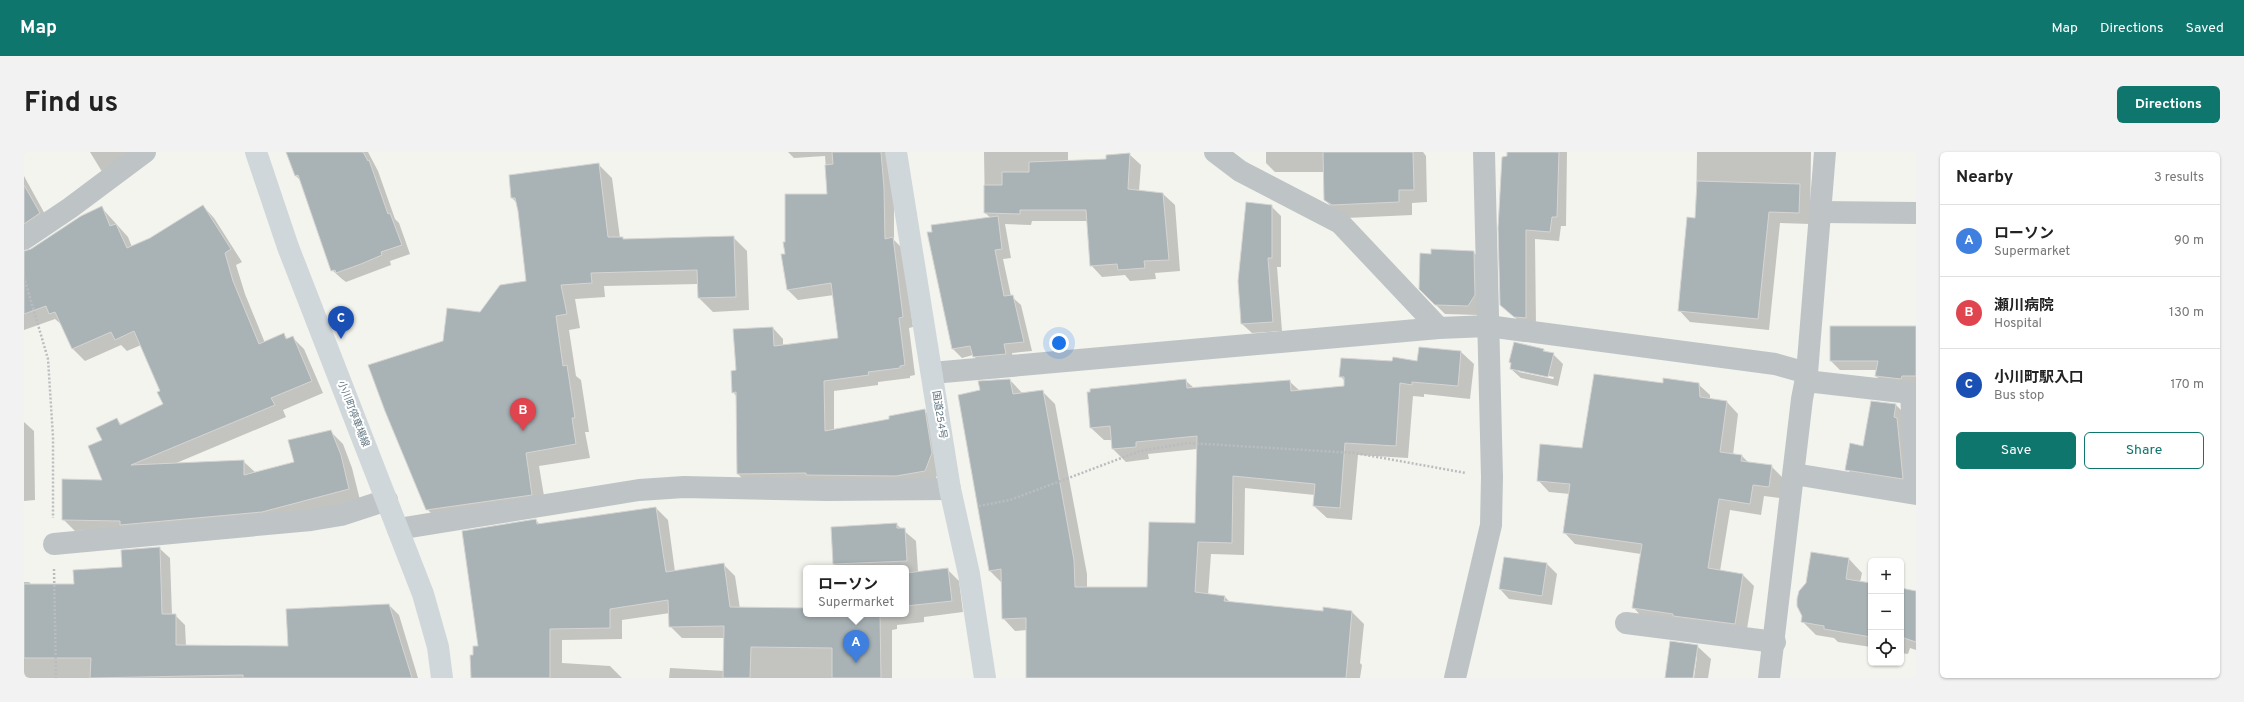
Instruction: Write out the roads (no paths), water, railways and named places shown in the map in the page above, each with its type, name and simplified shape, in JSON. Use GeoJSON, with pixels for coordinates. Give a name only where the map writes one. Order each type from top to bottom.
{"type":"FeatureCollection","features":[{"type":"Feature","properties":{"kind":"main road","name":"小川町停車場線"},"geometry":{"type":"LineString","coordinates":[[256,152],[288,247],[423,594],[438,647],[442,678]]}},
{"type":"Feature","properties":{"kind":"main road","name":"国道254号"},"geometry":{"type":"LineString","coordinates":[[896,152],[950,489],[969,574],[986,678]]}},
{"type":"Feature","properties":{"kind":"street"},"geometry":{"type":"LineString","coordinates":[[24,239],[70,208],[144,152]]}},
{"type":"Feature","properties":{"kind":"street"},"geometry":{"type":"LineString","coordinates":[[1215,152],[1240,171],[1340,223],[1439,328]]}},
{"type":"Feature","properties":{"kind":"street"},"geometry":{"type":"LineString","coordinates":[[1455,678],[1491,525],[1492,477],[1484,152]]}},
{"type":"Feature","properties":{"kind":"street"},"geometry":{"type":"LineString","coordinates":[[1769,678],[1775,642],[1802,399],[1806,377],[1821,212],[1824,152]]}},
{"type":"Feature","properties":{"kind":"street"},"geometry":{"type":"LineString","coordinates":[[1821,212],[1916,213]]}},
{"type":"Feature","properties":{"kind":"street"},"geometry":{"type":"LineString","coordinates":[[932,373],[1439,328],[1488,326],[1775,364],[1806,377],[1911,393],[1916,494],[1794,474]]}},
{"type":"Feature","properties":{"kind":"street"},"geometry":{"type":"LineString","coordinates":[[398,529],[639,490],[684,487],[826,490],[950,489]]}},
{"type":"Feature","properties":{"kind":"street"},"geometry":{"type":"LineString","coordinates":[[54,544],[311,520],[341,515],[387,500]]}},
{"type":"Feature","properties":{"kind":"street"},"geometry":{"type":"LineString","coordinates":[[1626,622],[1775,642]]}},
{"type":"Feature","properties":{"kind":"place","name":"小川町駅入口"},"geometry":{"type":"Point","coordinates":[341,339]}},
{"type":"Feature","properties":{"kind":"place","name":"瀬川病院"},"geometry":{"type":"Point","coordinates":[523,431]}},
{"type":"Feature","properties":{"kind":"place","name":"ローソン"},"geometry":{"type":"Point","coordinates":[856,663]}}]}
